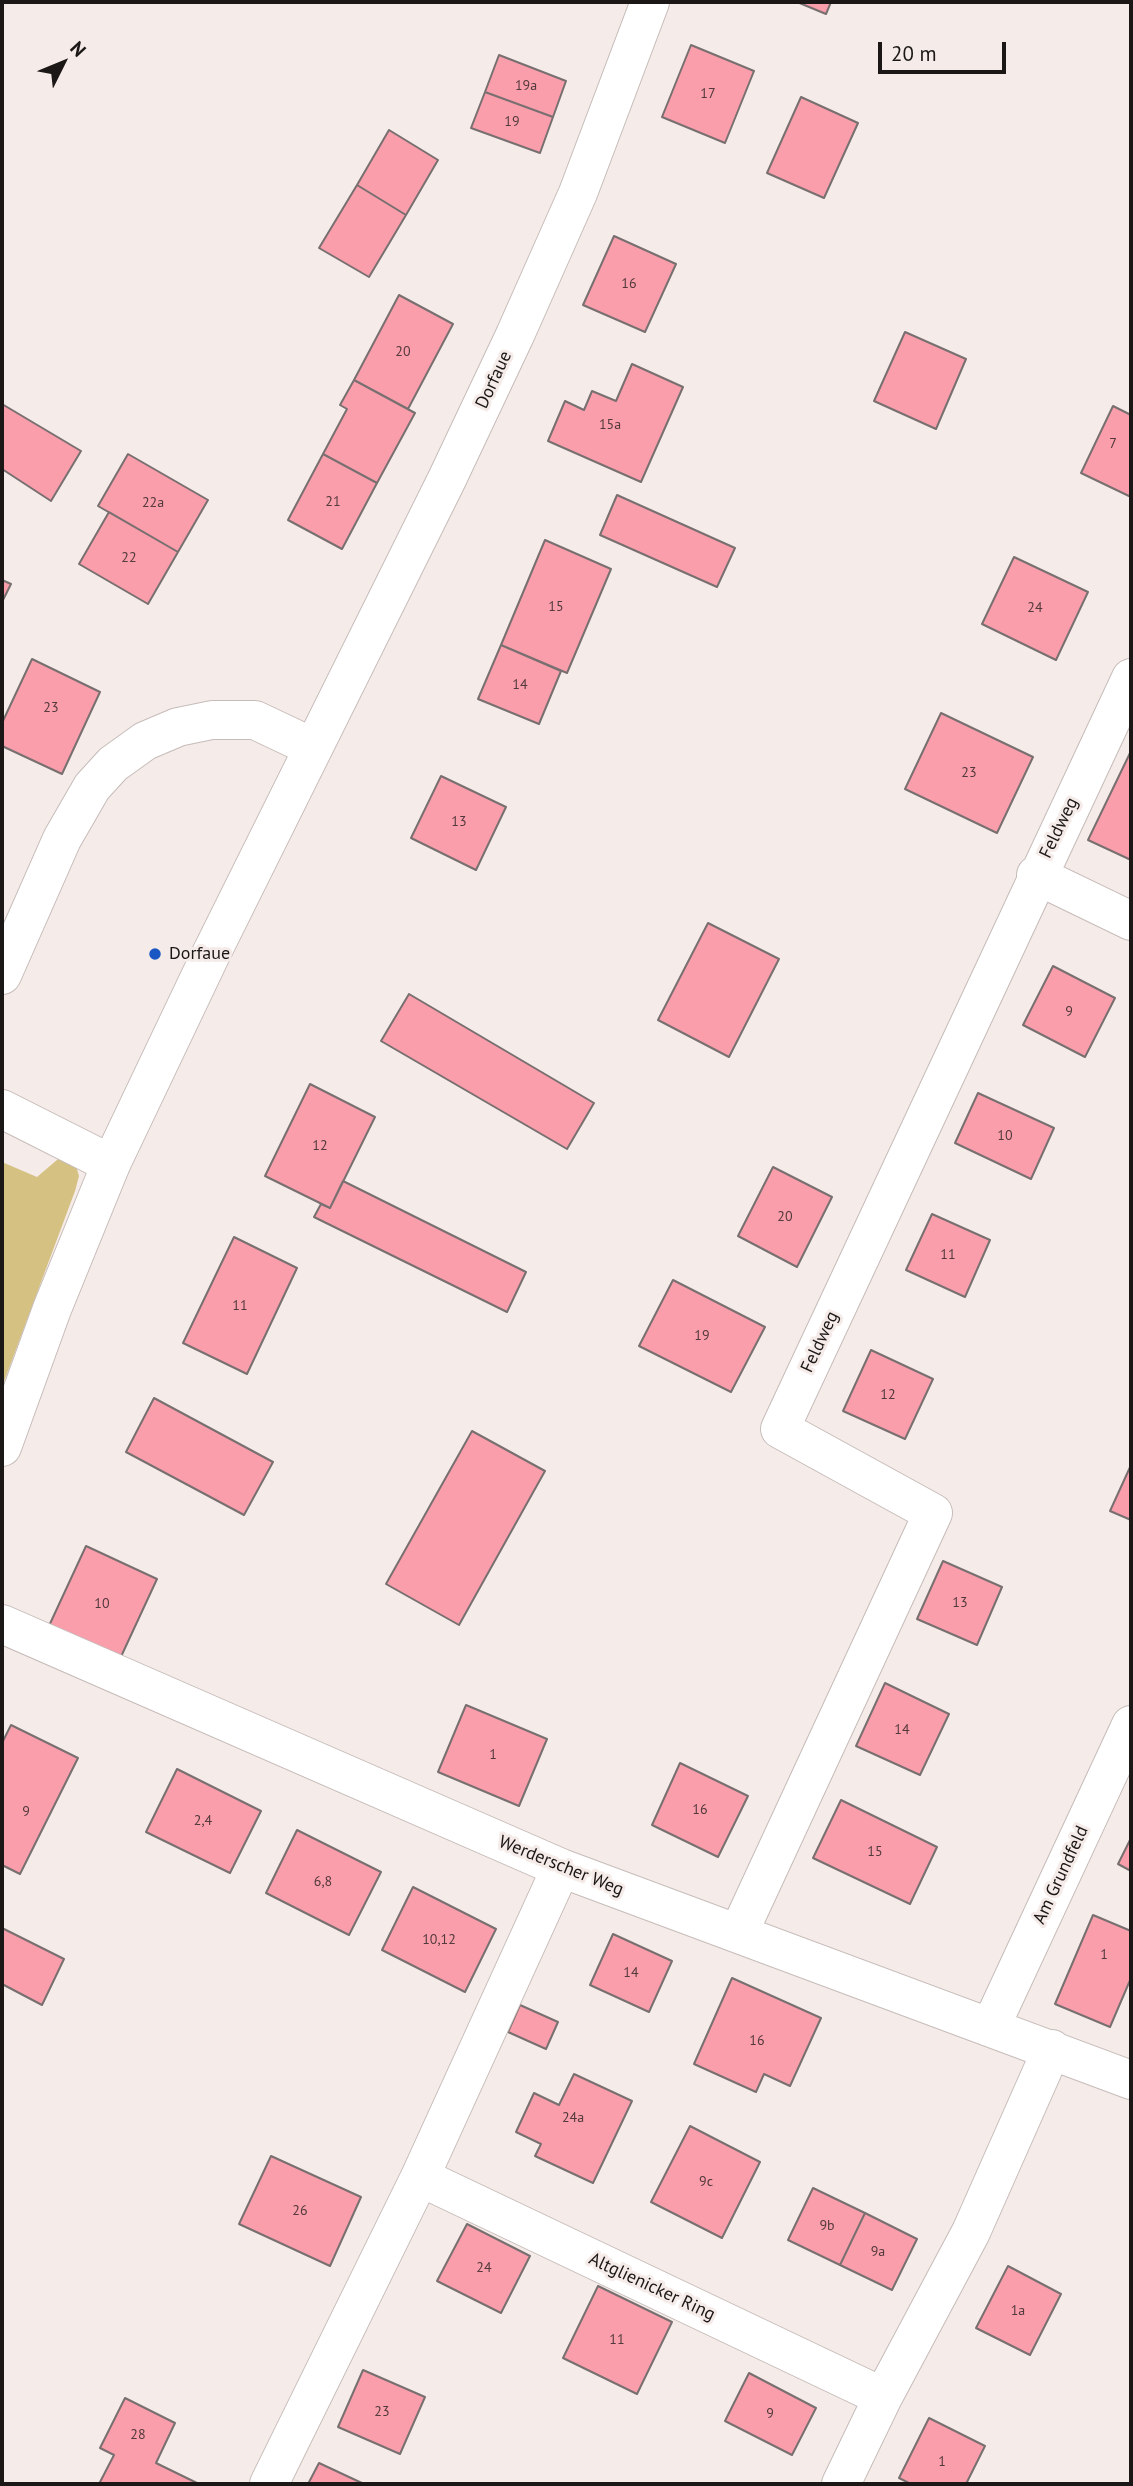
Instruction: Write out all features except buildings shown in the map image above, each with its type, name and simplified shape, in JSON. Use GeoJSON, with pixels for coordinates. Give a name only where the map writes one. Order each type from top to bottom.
{"type":"FeatureCollection","features":[{"type":"Feature","properties":{"kind":"street","name":"Dorfaue"},"geometry":{"type":"LineString","coordinates":[[2,1447],[52,1309],[111,1164],[515,335],[578,193],[650,2]]}},
{"type":"Feature","properties":{"kind":"street","name":"Feldweg"},"geometry":{"type":"LineString","coordinates":[[739,1932],[933,1513],[780,1429],[1036,875],[1131,678]]}},
{"type":"Feature","properties":{"kind":"street"},"geometry":{"type":"LineString","coordinates":[[2,975],[62,839],[92,787],[113,764],[145,741],[178,727],[212,720],[255,720],[312,747]]}},
{"type":"Feature","properties":{"kind":"street"},"geometry":{"type":"LineString","coordinates":[[1036,875],[1131,921]]}},
{"type":"Feature","properties":{"kind":"street"},"geometry":{"type":"LineString","coordinates":[[2,1109],[111,1164]]}},
{"type":"Feature","properties":{"kind":"street","name":"Werderscher Weg"},"geometry":{"type":"LineString","coordinates":[[2,1625],[561,1868],[1131,2080]]}},
{"type":"Feature","properties":{"kind":"street","name":"Am Grundfeld"},"geometry":{"type":"LineString","coordinates":[[991,2026],[1131,1725]]}},
{"type":"Feature","properties":{"kind":"street"},"geometry":{"type":"LineString","coordinates":[[269,2484],[421,2177],[561,1868]]}},
{"type":"Feature","properties":{"kind":"street"},"geometry":{"type":"LineString","coordinates":[[841,2484],[883,2397],[971,2232],[1052,2049]]}},
{"type":"Feature","properties":{"kind":"street","name":"Altglienicker Ring"},"geometry":{"type":"LineString","coordinates":[[421,2177],[883,2397]]}},
{"type":"Feature","properties":{"kind":"shaded area"},"geometry":{"type":"Polygon","coordinates":[[[64,1154],[75,1163],[79,1176],[2,1387],[2,1162],[37,1177],[64,1154]]]}},
{"type":"Feature","properties":{"kind":"place","name":"Dorfaue"},"geometry":{"type":"Point","coordinates":[155,954]}}]}
